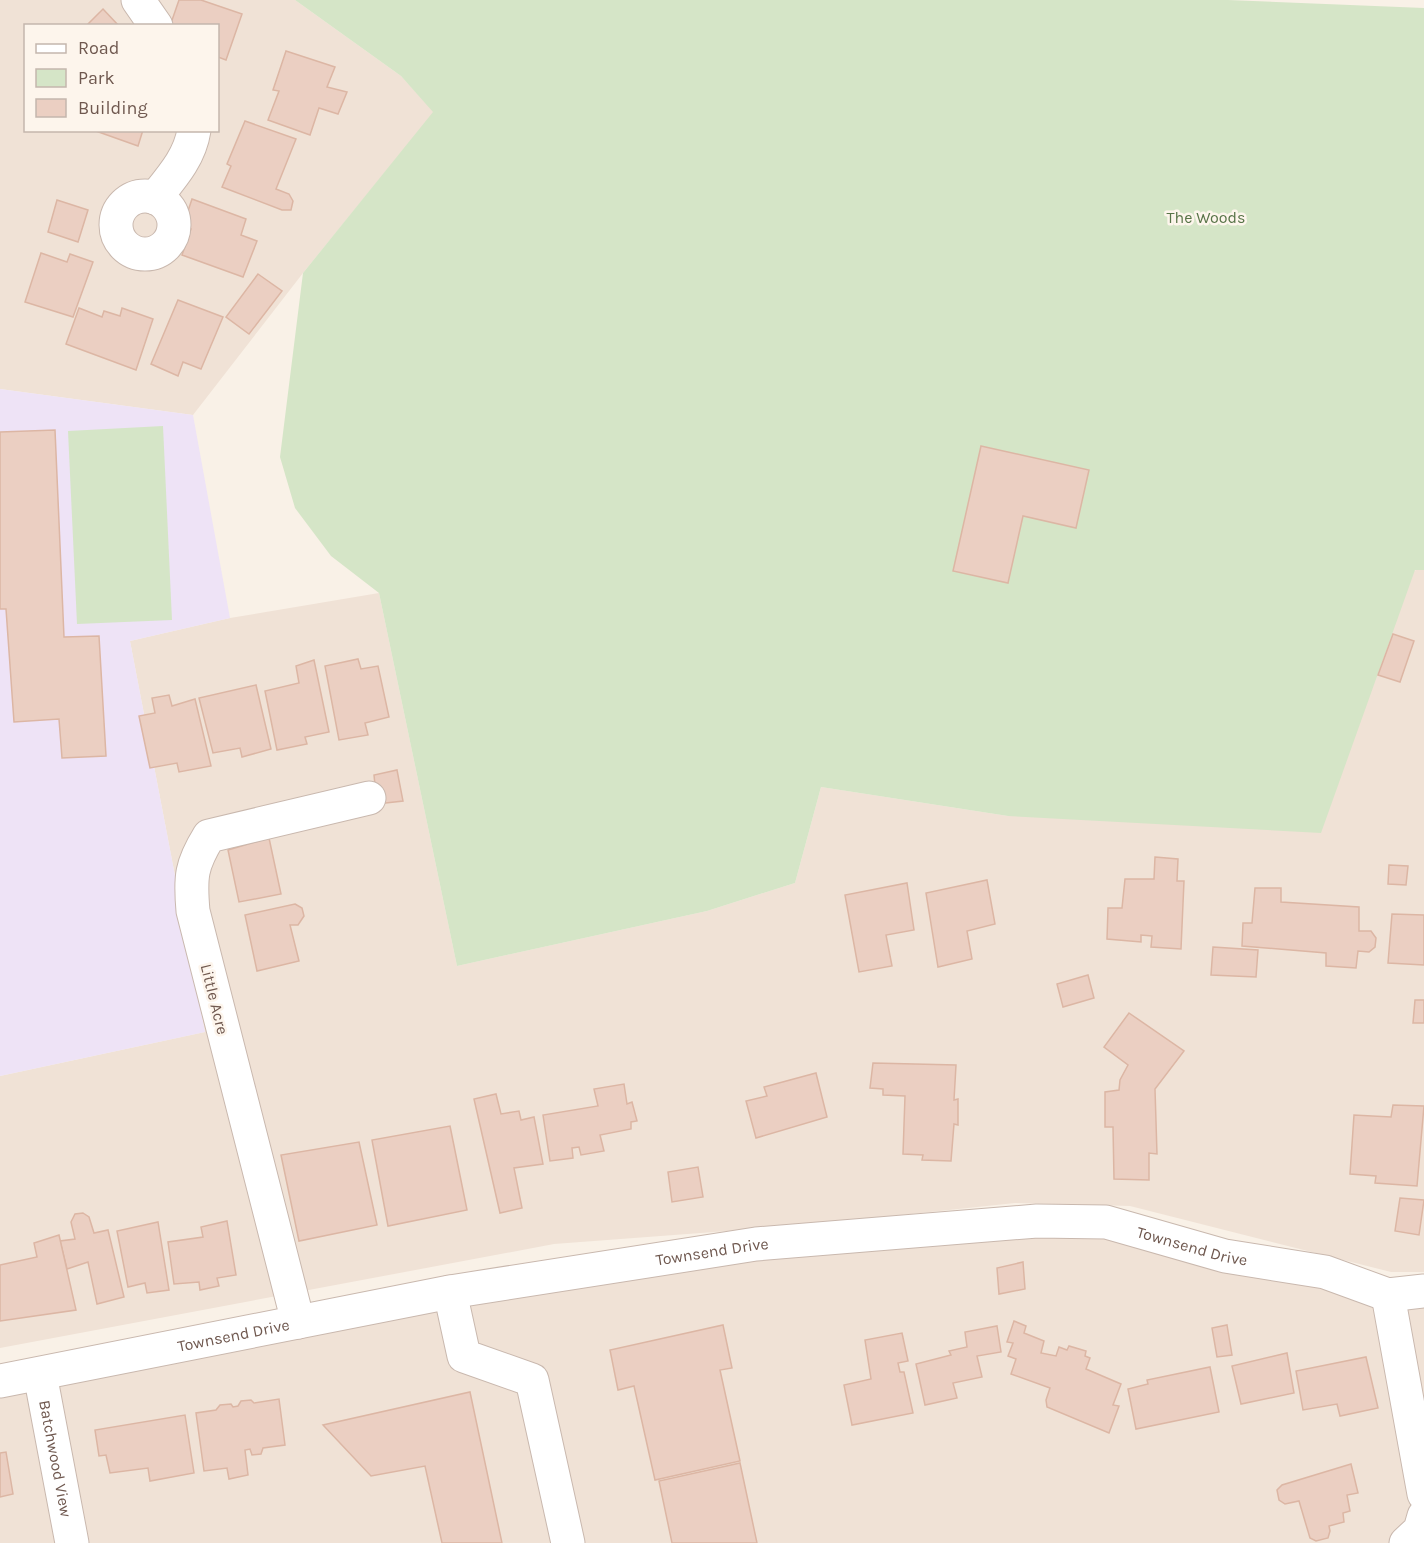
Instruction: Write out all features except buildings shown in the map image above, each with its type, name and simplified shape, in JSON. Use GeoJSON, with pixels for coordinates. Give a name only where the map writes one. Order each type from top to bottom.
{"type":"FeatureCollection","features":[{"type":"Feature","properties":{"kind":"street"},"geometry":{"type":"LineString","coordinates":[[138,0],[155,24]]}},
{"type":"Feature","properties":{"kind":"street"},"geometry":{"type":"LineString","coordinates":[[155,198],[178,170],[192,144],[194,132]]}},
{"type":"Feature","properties":{"kind":"street","name":"Little Acre"},"geometry":{"type":"LineString","coordinates":[[298,1322],[193,911],[190,882],[198,854],[209,836],[369,798]]}},
{"type":"Feature","properties":{"kind":"street","name":"Townsend Drive"},"geometry":{"type":"LineString","coordinates":[[0,1381],[450,1292],[756,1244],[1037,1221],[1106,1222],[1225,1256],[1325,1272],[1388,1295],[1424,1292]]}},
{"type":"Feature","properties":{"kind":"street"},"geometry":{"type":"LineString","coordinates":[[450,1292],[464,1356],[532,1380],[568,1543]]}},
{"type":"Feature","properties":{"kind":"street"},"geometry":{"type":"LineString","coordinates":[[1388,1295],[1424,1494]]}},
{"type":"Feature","properties":{"kind":"street","name":"Batchwood View"},"geometry":{"type":"LineString","coordinates":[[40,1374],[72,1543]]}},
{"type":"Feature","properties":{"kind":"street"},"geometry":{"type":"LineString","coordinates":[[1406,1543],[1420,1530],[1424,1516]]}},
{"type":"Feature","properties":{"kind":"shaded area"},"geometry":{"type":"Polygon","coordinates":[[[0,0],[295,0],[401,76],[434,112],[303,273],[193,415],[0,389],[0,0]]]}},
{"type":"Feature","properties":{"kind":"shaded area"},"geometry":{"type":"Polygon","coordinates":[[[0,389],[193,415],[230,618],[130,641],[205,1032],[0,1076],[0,389]]]}},
{"type":"Feature","properties":{"kind":"shaded area"},"geometry":{"type":"Polygon","coordinates":[[[1416,570],[1424,570],[1424,1272],[1391,1272],[1130,1206],[1015,1203],[807,1225],[554,1244],[0,1348],[0,1076],[205,1032],[130,641],[230,618],[379,593],[457,966],[707,911],[795,883],[821,787],[1008,816],[1416,570]]]}},
{"type":"Feature","properties":{"kind":"shaded area"},"geometry":{"type":"Polygon","coordinates":[[[1004,1234],[1121,1238],[1369,1301],[1424,1302],[1424,1543],[0,1543],[0,1396],[220,1351],[674,1267],[1004,1234]]]}},
{"type":"Feature","properties":{"kind":"green space","name":"The Woods"},"geometry":{"type":"Polygon","coordinates":[[[295,0],[1228,0],[1424,8],[1424,570],[1415,570],[1321,833],[1008,816],[821,787],[795,883],[707,911],[457,966],[379,593],[331,556],[295,508],[280,457],[303,273],[433,112],[401,76],[295,0]]]}},
{"type":"Feature","properties":{"kind":"green space"},"geometry":{"type":"Polygon","coordinates":[[[163,426],[172,620],[77,624],[68,431],[163,426]]]}}]}
